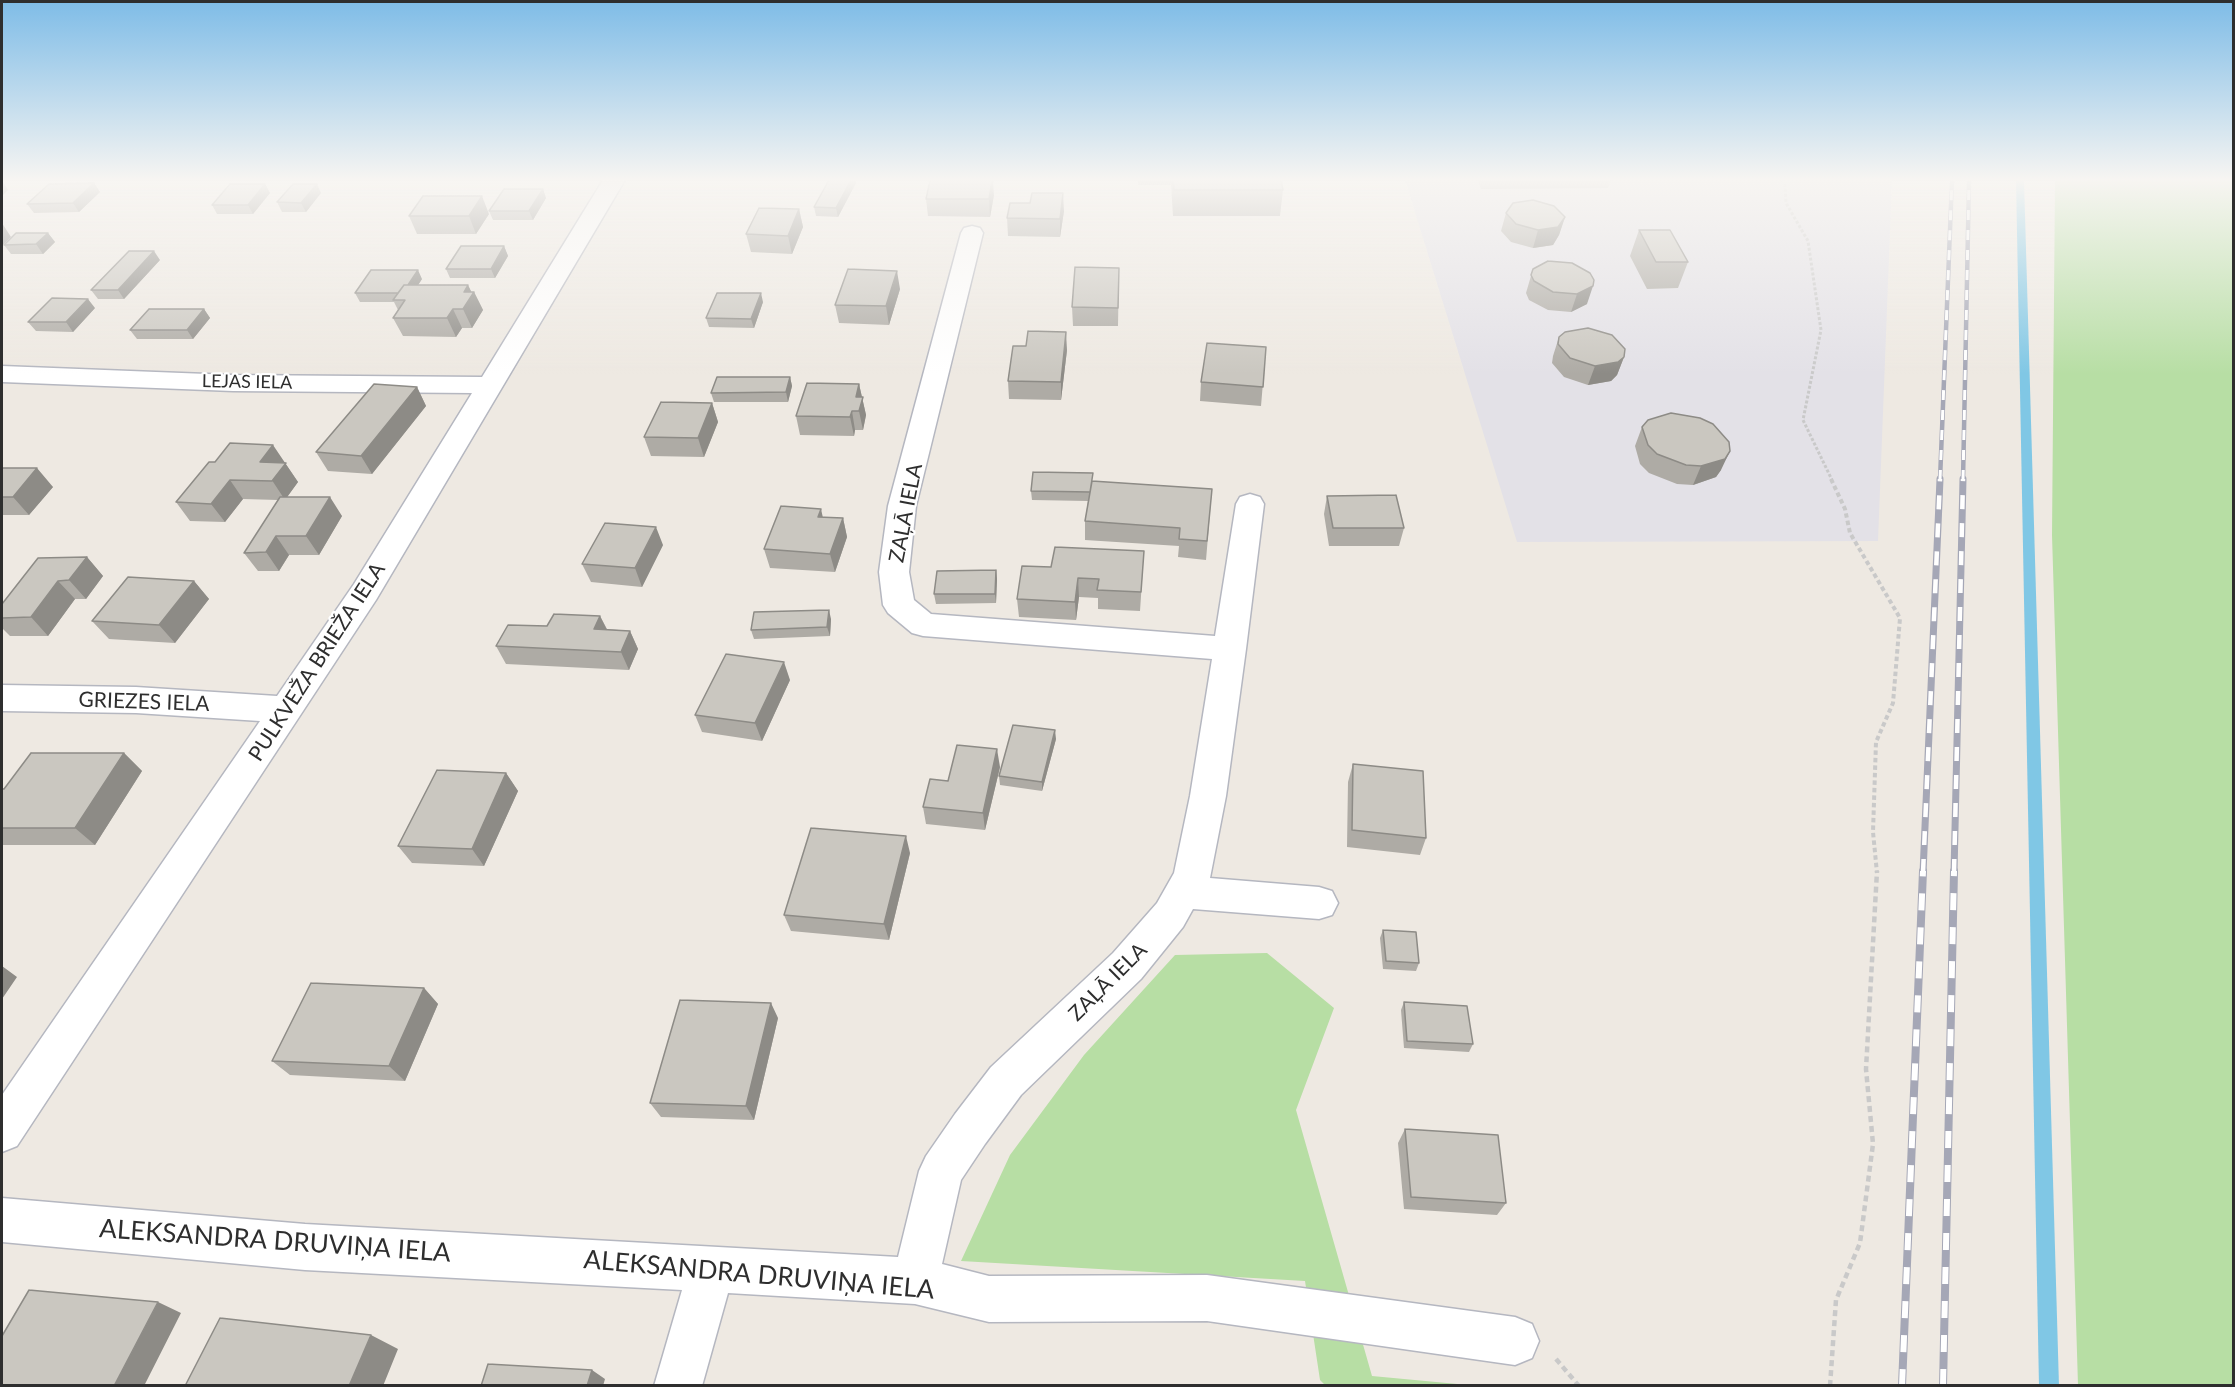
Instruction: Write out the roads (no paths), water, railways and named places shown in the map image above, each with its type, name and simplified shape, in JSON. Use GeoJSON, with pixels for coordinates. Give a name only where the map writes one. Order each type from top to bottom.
{"type":"FeatureCollection","features":[{"type":"Feature","properties":{"kind":"street","name":"PULKVEŽA BRIEŽA IELA"},"geometry":{"type":"LineString","coordinates":[[2,1131],[364,592],[575,245]]}},
{"type":"Feature","properties":{"kind":"street","name":"ZAĻĀ IELA"},"geometry":{"type":"LineString","coordinates":[[969,245],[902,506],[894,572],[899,605],[923,625],[1230,649]]}},
{"type":"Feature","properties":{"kind":"street","name":"LEJAS IELA"},"geometry":{"type":"LineString","coordinates":[[2,374],[233,383],[492,385]]}},
{"type":"Feature","properties":{"kind":"street","name":"ZAĻĀ IELA"},"geometry":{"type":"LineString","coordinates":[[915,1281],[941,1171],[1006,1081],[1127,966],[1170,915],[1192,876],[1208,796],[1250,504]]}},
{"type":"Feature","properties":{"kind":"street","name":"GRIEZES IELA"},"geometry":{"type":"LineString","coordinates":[[2,698],[136,700],[286,710]]}},
{"type":"Feature","properties":{"kind":"street"},"geometry":{"type":"LineString","coordinates":[[1183,892],[1319,903]]}},
{"type":"Feature","properties":{"kind":"street","name":"ALEKSANDRA DRUVIŅA IELA"},"geometry":{"type":"LineString","coordinates":[[2,1220],[305,1247],[915,1281],[989,1299],[1207,1298],[1515,1341]]}},
{"type":"Feature","properties":{"kind":"street"},"geometry":{"type":"LineString","coordinates":[[678,1386],[711,1269]]}},
{"type":"Feature","properties":{"kind":"waterway"},"geometry":{"type":"LineString","coordinates":[[2022,245],[2049,1386]]}},
{"type":"Feature","properties":{"kind":"railway"},"geometry":{"type":"LineString","coordinates":[[1940,480],[1949,245]]}},
{"type":"Feature","properties":{"kind":"railway"},"geometry":{"type":"LineString","coordinates":[[1963,480],[1968,245]]}},
{"type":"Feature","properties":{"kind":"railway"},"geometry":{"type":"LineString","coordinates":[[1923,873],[1940,479]]}},
{"type":"Feature","properties":{"kind":"railway"},"geometry":{"type":"LineString","coordinates":[[1954,873],[1963,479]]}},
{"type":"Feature","properties":{"kind":"railway"},"geometry":{"type":"LineString","coordinates":[[1902,1386],[1923,871]]}},
{"type":"Feature","properties":{"kind":"railway"},"geometry":{"type":"LineString","coordinates":[[1943,1386],[1954,871]]}}]}
